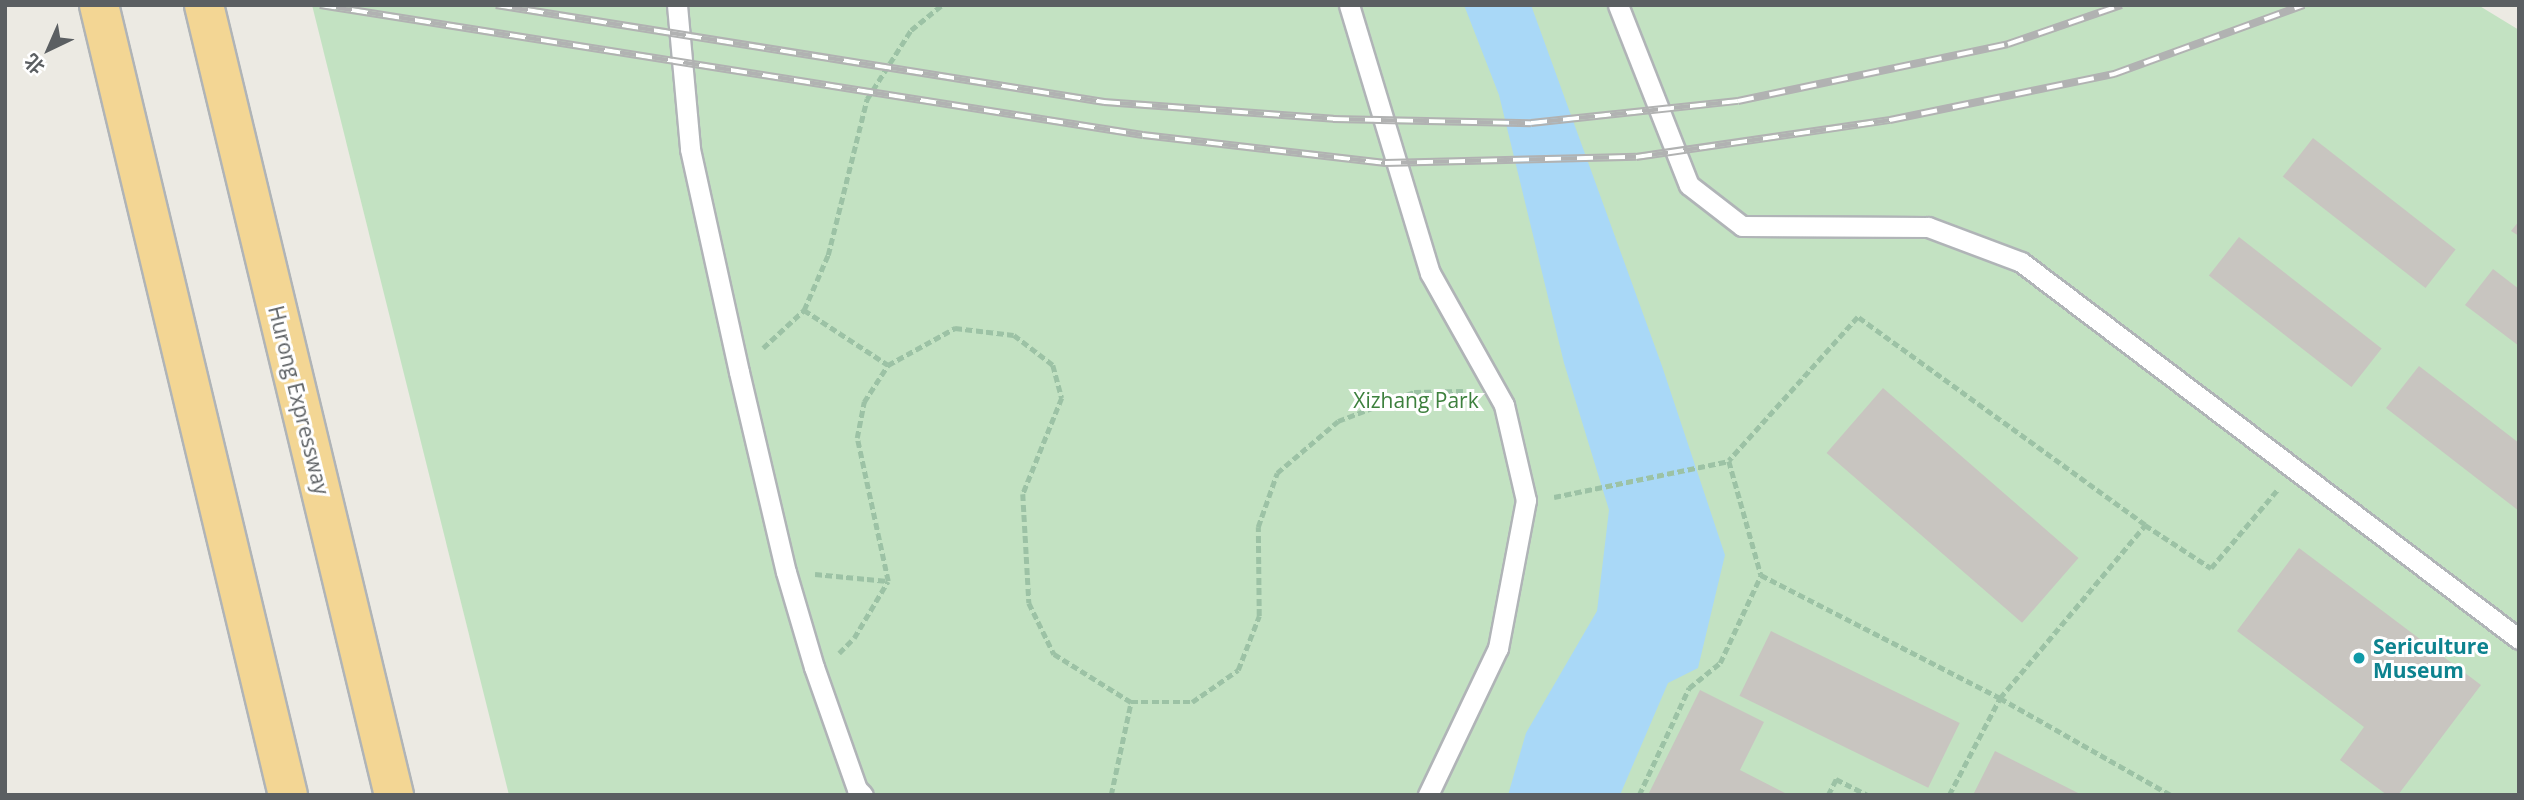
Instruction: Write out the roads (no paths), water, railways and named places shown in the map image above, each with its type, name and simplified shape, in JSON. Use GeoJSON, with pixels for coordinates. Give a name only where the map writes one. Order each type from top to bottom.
{"type":"FeatureCollection","features":[{"type":"Feature","properties":{"kind":"highway"},"geometry":{"type":"LineString","coordinates":[[99,5],[288,795]]}},
{"type":"Feature","properties":{"kind":"highway","name":"Hurong Expressway"},"geometry":{"type":"LineString","coordinates":[[204,5],[394,795]]}},
{"type":"Feature","properties":{"kind":"lane"},"geometry":{"type":"LineString","coordinates":[[677,5],[690,149],[739,372],[786,572],[814,667],[859,793]]}},
{"type":"Feature","properties":{"kind":"lane"},"geometry":{"type":"LineString","coordinates":[[1349,5],[1430,273],[1496,391],[1526,500],[1498,648],[1428,795]]}},
{"type":"Feature","properties":{"kind":"lane"},"geometry":{"type":"LineString","coordinates":[[1618,5],[1689,185],[1742,226],[1928,227],[2021,262],[2519,639]]}},
{"type":"Feature","properties":{"kind":"water"},"geometry":{"type":"Polygon","coordinates":[[[1464,5],[1531,5],[1662,366],[1725,555],[1698,668],[1668,683],[1620,795],[1508,795],[1526,733],[1597,611],[1609,510],[1564,363],[1499,95],[1464,5]]]}},
{"type":"Feature","properties":{"kind":"railway"},"geometry":{"type":"LineString","coordinates":[[320,5],[1143,135],[1385,163],[1636,157],[1890,120],[2114,74],[2304,5]]}},
{"type":"Feature","properties":{"kind":"railway"},"geometry":{"type":"LineString","coordinates":[[496,5],[1104,102],[1333,119],[1531,123],[1738,101],[2008,44],[2121,5]]}},
{"type":"Feature","properties":{"kind":"place","name":"Sericulture Museum"},"geometry":{"type":"Point","coordinates":[2359,658]}},
{"type":"Feature","properties":{"kind":"park label","name":"Xizhang Park"},"geometry":{"type":"Point","coordinates":[1416,400]}}]}
